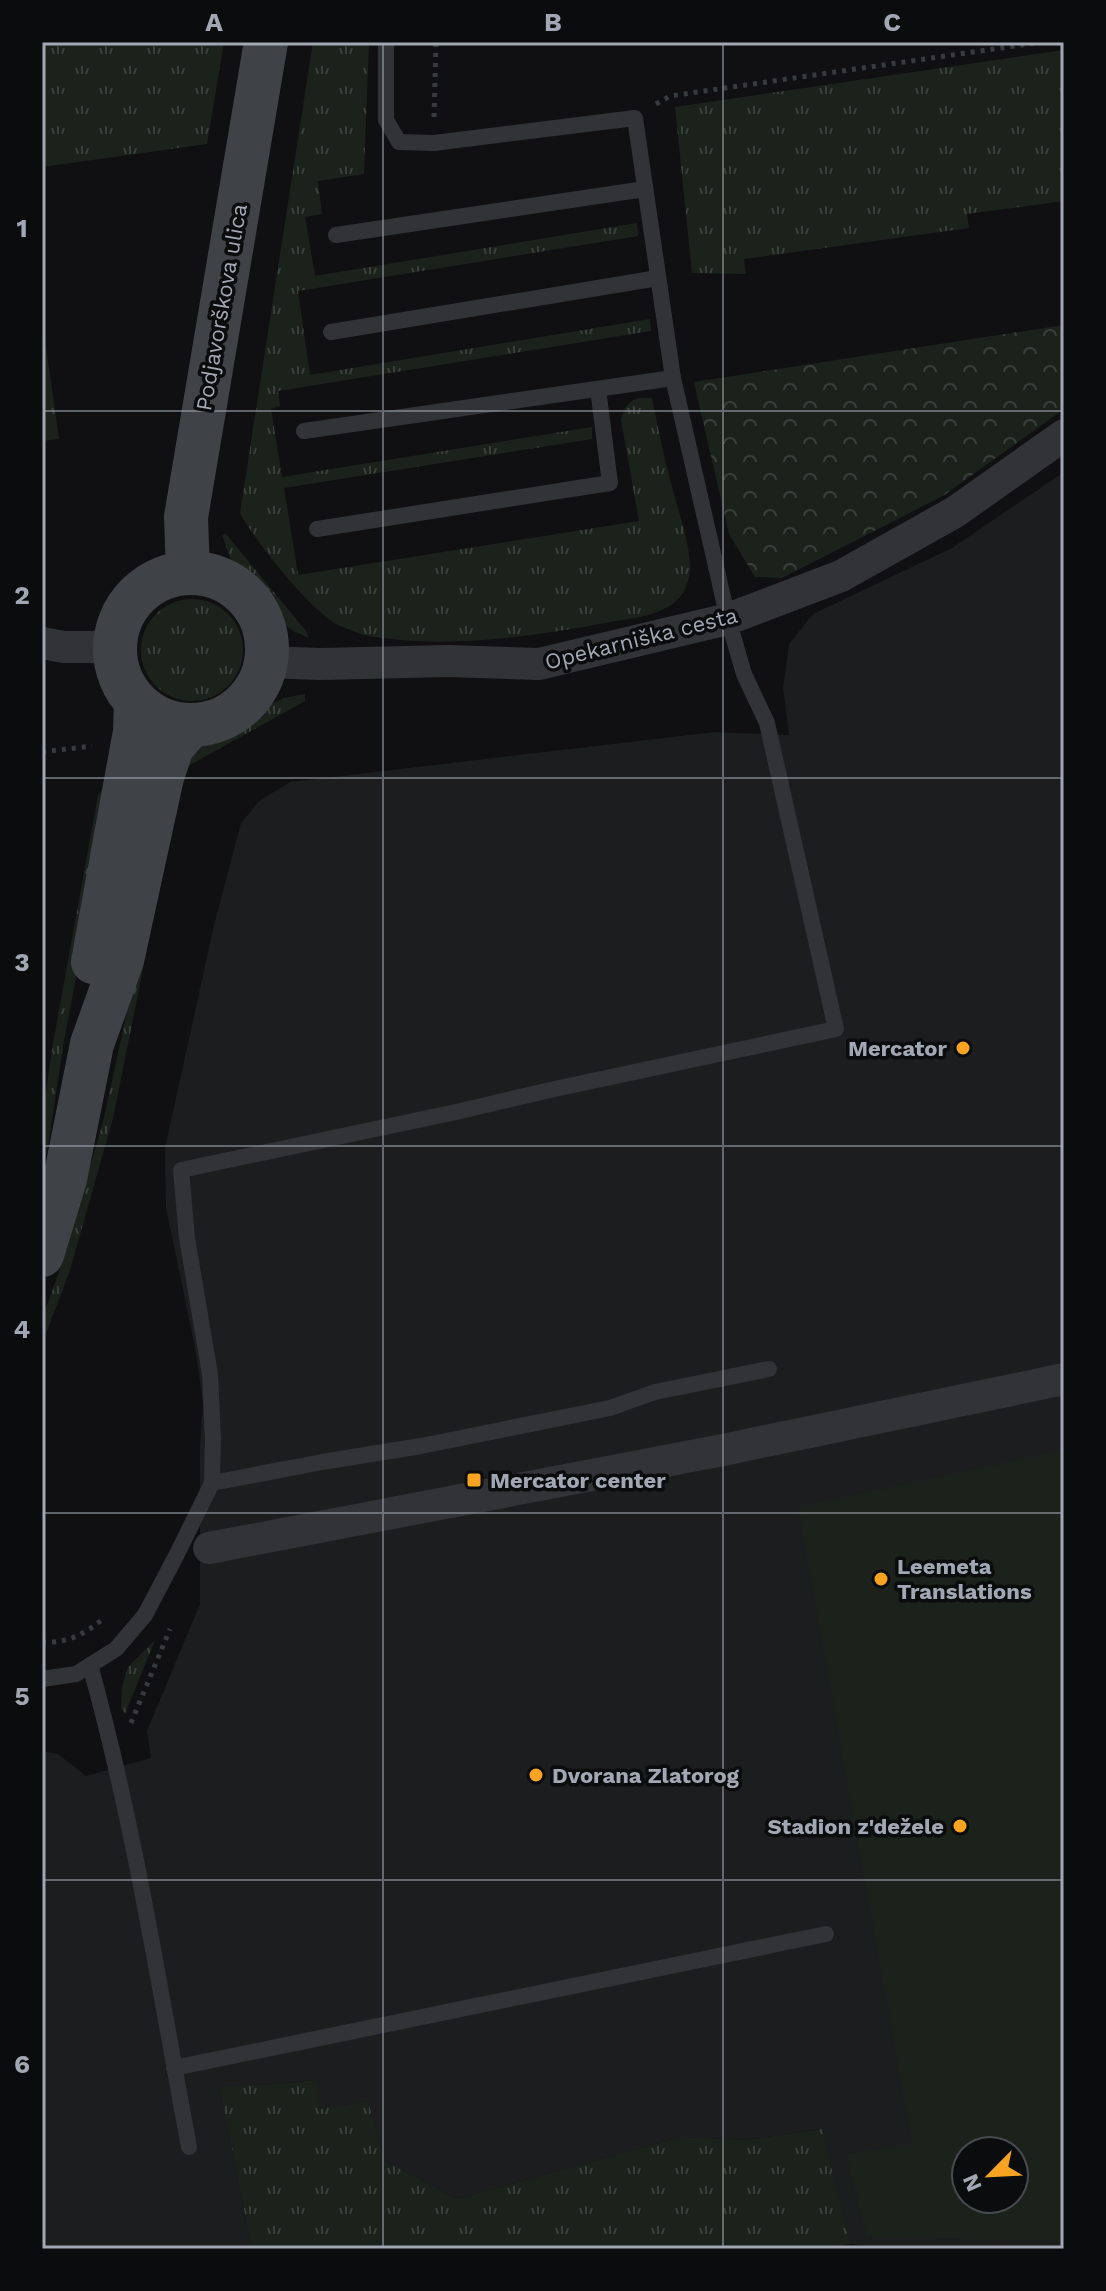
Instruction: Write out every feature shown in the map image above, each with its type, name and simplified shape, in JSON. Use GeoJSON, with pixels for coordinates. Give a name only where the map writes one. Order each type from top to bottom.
{"type":"FeatureCollection","features":[{"type":"Feature","properties":{"kind":"street","name":"Podjavorškova ulica"},"geometry":{"type":"LineString","coordinates":[[188,573],[186,517],[266,42]]}},
{"type":"Feature","properties":{"kind":"street","name":"Opekarniška cesta"},"geometry":{"type":"LineString","coordinates":[[266,662],[539,664],[728,619],[841,576],[955,512],[1064,435]]}},
{"type":"Feature","properties":{"kind":"street"},"geometry":{"type":"LineString","coordinates":[[188,573],[227,582],[248,599],[262,622],[267,649],[262,677],[246,703],[220,720],[190,726],[166,722],[136,702],[120,677],[115,647],[121,619],[137,596],[160,579],[188,573]]}},
{"type":"Feature","properties":{"kind":"street"},"geometry":{"type":"LineString","coordinates":[[42,643],[64,647],[115,647]]}},
{"type":"Feature","properties":{"kind":"street"},"geometry":{"type":"LineString","coordinates":[[92,1044],[93,954],[135,732],[136,702]]}},
{"type":"Feature","properties":{"kind":"street"},"geometry":{"type":"LineString","coordinates":[[42,1255],[65,1179],[92,1044],[122,960],[162,777],[172,747],[190,726]]}},
{"type":"Feature","properties":{"kind":"street"},"geometry":{"type":"LineString","coordinates":[[209,1548],[723,1450],[1064,1379]]}},
{"type":"Feature","properties":{"kind":"lane"},"geometry":{"type":"LineString","coordinates":[[42,1679],[76,1674],[116,1649],[145,1615],[212,1483],[210,1374],[187,1238],[181,1170],[836,1029],[767,723],[744,674],[728,619],[673,378],[635,118],[434,143],[399,142],[386,120],[386,42]]}},
{"type":"Feature","properties":{"kind":"lane"},"geometry":{"type":"LineString","coordinates":[[336,235],[645,189]]}},
{"type":"Feature","properties":{"kind":"lane"},"geometry":{"type":"LineString","coordinates":[[331,332],[658,278]]}},
{"type":"Feature","properties":{"kind":"lane"},"geometry":{"type":"LineString","coordinates":[[304,431],[673,378]]}},
{"type":"Feature","properties":{"kind":"lane"},"geometry":{"type":"LineString","coordinates":[[317,529],[610,483],[598,389]]}},
{"type":"Feature","properties":{"kind":"lane"},"geometry":{"type":"LineString","coordinates":[[212,1483],[610,1408],[655,1392],[769,1369]]}},
{"type":"Feature","properties":{"kind":"lane"},"geometry":{"type":"LineString","coordinates":[[90,1665],[132,1837],[189,2147]]}},
{"type":"Feature","properties":{"kind":"lane"},"geometry":{"type":"LineString","coordinates":[[174,2068],[826,1934]]}},
{"type":"Feature","properties":{"kind":"path"},"geometry":{"type":"LineString","coordinates":[[434,143],[436,42]]}},
{"type":"Feature","properties":{"kind":"path"},"geometry":{"type":"LineString","coordinates":[[635,118],[670,96],[1042,42]]}},
{"type":"Feature","properties":{"kind":"path"},"geometry":{"type":"LineString","coordinates":[[42,752],[95,745]]}},
{"type":"Feature","properties":{"kind":"path"},"geometry":{"type":"LineString","coordinates":[[110,1740],[131,1724],[172,1625]]}},
{"type":"Feature","properties":{"kind":"shaded area"},"geometry":{"type":"Polygon","coordinates":[[[1064,472],[1064,2249],[893,2249],[850,2244],[821,2129],[747,2140],[681,2137],[457,2199],[385,2161],[368,2101],[320,2109],[315,2080],[219,2086],[252,2249],[42,2249],[42,1751],[58,1754],[86,1776],[151,1758],[147,1731],[200,1604],[203,1403],[195,1347],[166,1208],[165,1148],[214,925],[241,823],[259,801],[290,782],[715,732],[789,735],[783,688],[789,644],[813,614],[952,548],[1064,472]]]}},
{"type":"Feature","properties":{"kind":"green space"},"geometry":{"type":"Polygon","coordinates":[[[42,42],[224,42],[207,144],[42,167],[42,42]]]}},
{"type":"Feature","properties":{"kind":"green space"},"geometry":{"type":"Polygon","coordinates":[[[313,42],[369,42],[364,174],[318,181],[322,214],[305,217],[315,276],[637,223],[638,236],[298,291],[310,375],[650,319],[651,331],[278,391],[280,406],[271,409],[282,477],[592,427],[592,439],[284,488],[298,575],[639,521],[621,420],[631,402],[652,398],[690,560],[684,591],[668,607],[636,618],[490,639],[432,641],[371,636],[328,619],[285,575],[247,525],[240,513],[313,42]]]}},
{"type":"Feature","properties":{"kind":"green space"},"geometry":{"type":"Polygon","coordinates":[[[1064,50],[1064,201],[967,214],[969,228],[744,259],[746,274],[692,273],[675,107],[1064,50]]]}},
{"type":"Feature","properties":{"kind":"green space"},"geometry":{"type":"Polygon","coordinates":[[[42,318],[59,439],[42,441],[42,318]]]}},
{"type":"Feature","properties":{"kind":"green space"},"geometry":{"type":"Polygon","coordinates":[[[1064,325],[1064,409],[943,496],[782,578],[755,577],[729,534],[694,382],[1064,325]]]}},
{"type":"Feature","properties":{"kind":"green space"},"geometry":{"type":"Polygon","coordinates":[[[226,534],[309,638],[283,624],[268,596],[231,560],[222,535],[226,534]]]}},
{"type":"Feature","properties":{"kind":"green space"},"geometry":{"type":"Polygon","coordinates":[[[192,599],[212,602],[235,621],[240,630],[243,650],[240,670],[221,693],[212,698],[192,701],[172,698],[149,679],[144,670],[141,650],[144,630],[163,607],[172,602],[192,599]]]}},
{"type":"Feature","properties":{"kind":"green space"},"geometry":{"type":"Polygon","coordinates":[[[305,694],[305,701],[181,770],[202,742],[224,737],[262,709],[284,698],[305,694]]]}},
{"type":"Feature","properties":{"kind":"green space"},"geometry":{"type":"Polygon","coordinates":[[[104,787],[110,797],[42,1172],[42,1117],[53,1044],[98,795],[104,787]]]}},
{"type":"Feature","properties":{"kind":"green space"},"geometry":{"type":"Polygon","coordinates":[[[176,805],[113,1118],[70,1270],[42,1344],[42,1319],[63,1261],[104,1118],[176,805]]]}},
{"type":"Feature","properties":{"kind":"green space","name":"Stadion z'dežele"},"geometry":{"type":"Polygon","coordinates":[[[1064,1450],[1064,2241],[867,2238],[846,2154],[912,2144],[798,1507],[1064,1450]]]}},
{"type":"Feature","properties":{"kind":"green space"},"geometry":{"type":"Polygon","coordinates":[[[155,1640],[125,1714],[121,1708],[122,1687],[128,1667],[155,1640]]]}},
{"type":"Feature","properties":{"kind":"green space"},"geometry":{"type":"Polygon","coordinates":[[[316,2080],[320,2109],[368,2101],[385,2161],[457,2199],[681,2137],[747,2140],[822,2129],[850,2244],[819,2249],[252,2249],[219,2086],[316,2080]]]}},
{"type":"Feature","properties":{"kind":"place","name":"Mercator"},"geometry":{"type":"Point","coordinates":[963,1048]}},
{"type":"Feature","properties":{"kind":"place","name":"Mercator center"},"geometry":{"type":"Point","coordinates":[474,1480]}},
{"type":"Feature","properties":{"kind":"place","name":"Leemeta Translations"},"geometry":{"type":"Point","coordinates":[881,1579]}},
{"type":"Feature","properties":{"kind":"place","name":"Dvorana Zlatorog"},"geometry":{"type":"Point","coordinates":[536,1775]}},
{"type":"Feature","properties":{"kind":"place","name":"Stadion z'dežele"},"geometry":{"type":"Point","coordinates":[960,1826]}}]}
